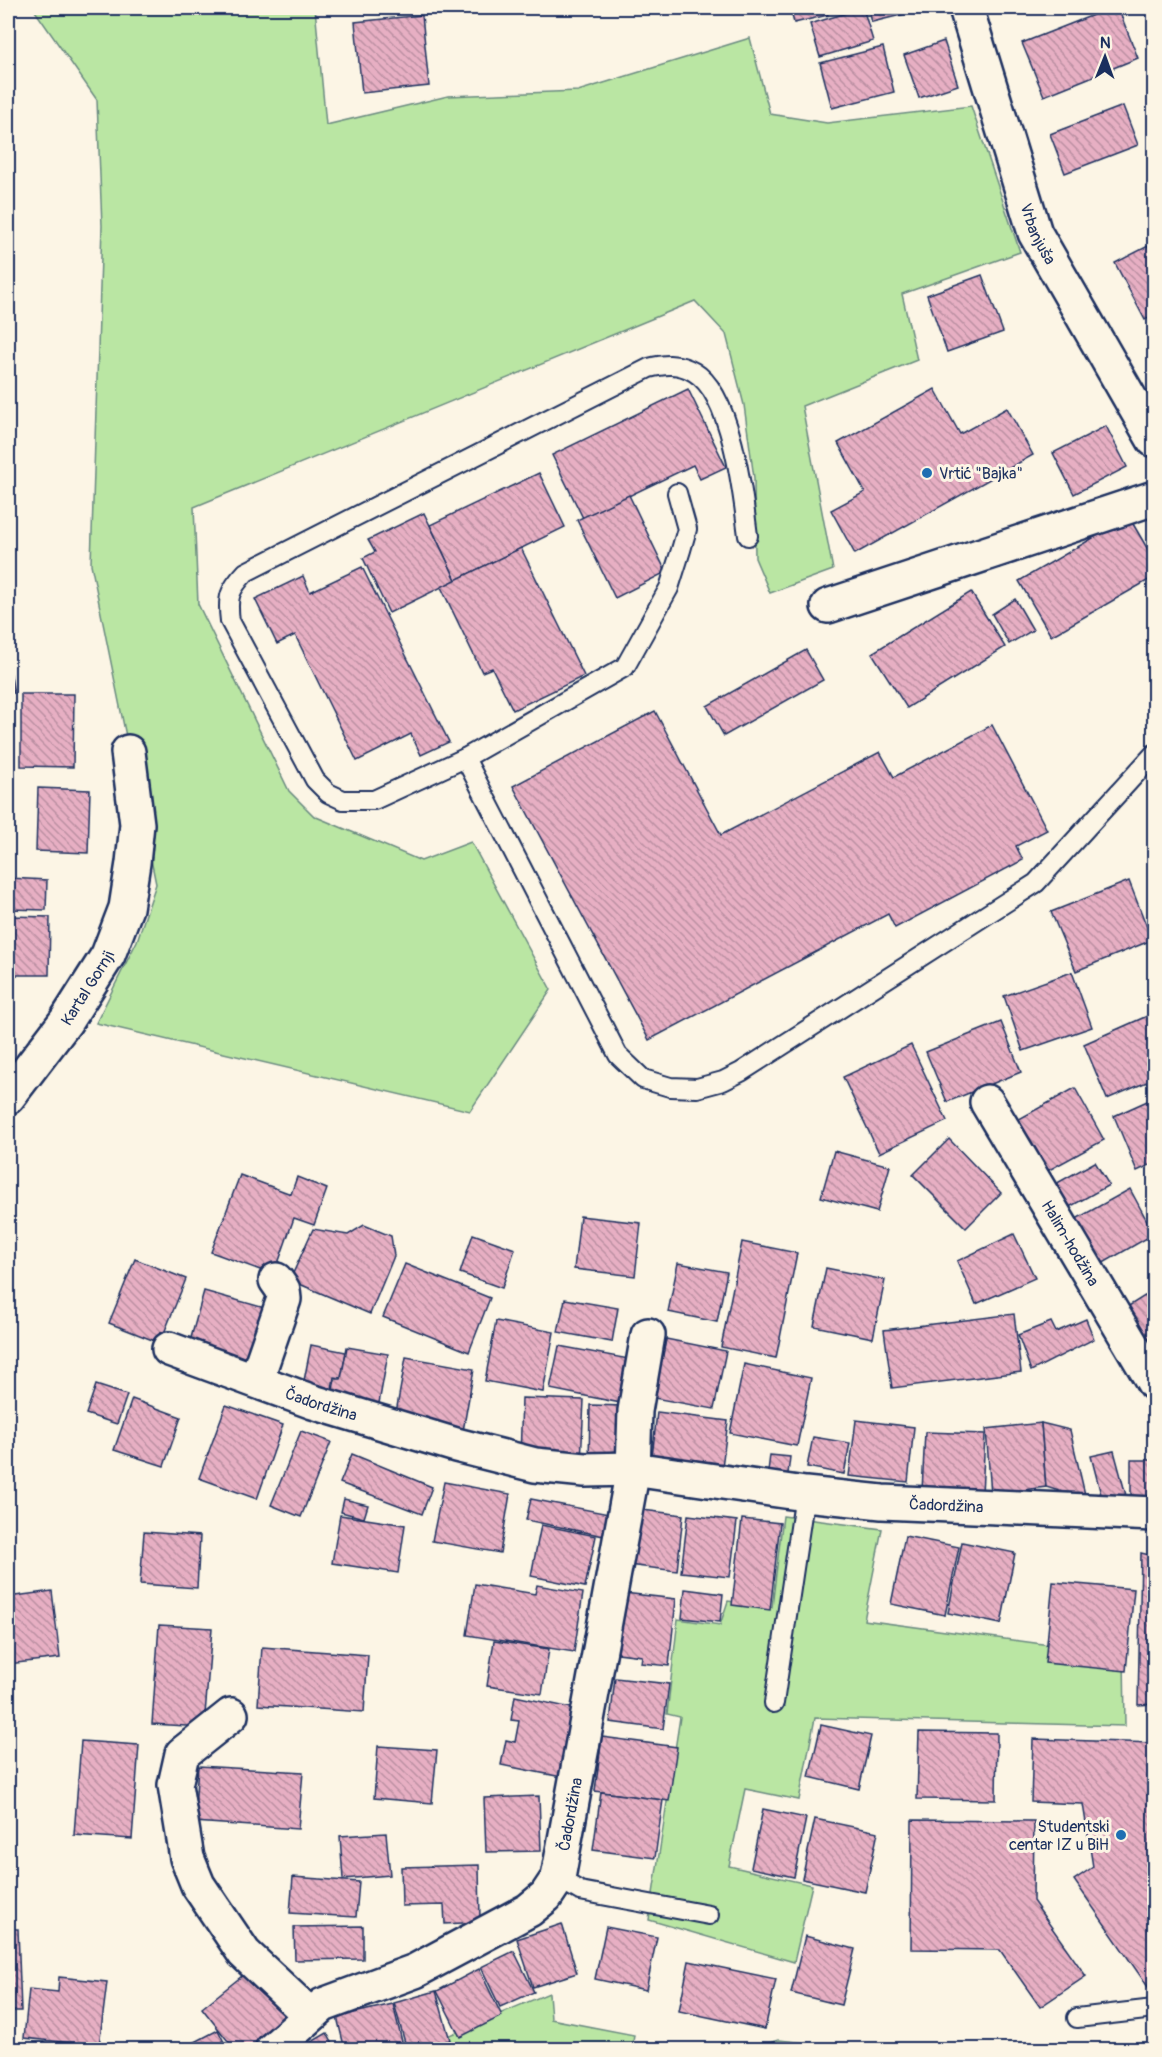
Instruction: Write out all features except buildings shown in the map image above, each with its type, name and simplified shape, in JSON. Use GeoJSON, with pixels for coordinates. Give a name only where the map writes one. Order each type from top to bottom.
{"type":"FeatureCollection","features":[{"type":"Feature","properties":{"kind":"street","name":"Vrbanjuša"},"geometry":{"type":"LineString","coordinates":[[966,8],[1035,233],[1155,440]]}},
{"type":"Feature","properties":{"kind":"street"},"geometry":{"type":"LineString","coordinates":[[828,606],[1155,498]]}},
{"type":"Feature","properties":{"kind":"street","name":"Kartal Gornji"},"geometry":{"type":"LineString","coordinates":[[8,1097],[66,1022],[108,954],[126,908],[137,824],[128,752]]}},
{"type":"Feature","properties":{"kind":"street","name":"Halim-hodžina"},"geometry":{"type":"LineString","coordinates":[[987,1102],[1155,1383]]}},
{"type":"Feature","properties":{"kind":"street"},"geometry":{"type":"LineString","coordinates":[[256,1380],[284,1299],[284,1290],[276,1280]]}},
{"type":"Feature","properties":{"kind":"street","name":"Čadordžina"},"geometry":{"type":"LineString","coordinates":[[272,2049],[323,2005],[415,1971],[529,1910],[546,1896],[558,1878],[633,1469],[635,1410],[648,1335]]}},
{"type":"Feature","properties":{"kind":"street","name":"Čadordžina"},"geometry":{"type":"LineString","coordinates":[[169,1349],[313,1402],[456,1445],[535,1465],[585,1470],[633,1469],[805,1494],[882,1502],[1155,1514]]}},
{"type":"Feature","properties":{"kind":"street"},"geometry":{"type":"LineString","coordinates":[[231,1715],[182,1755],[176,1785],[187,1858],[198,1884],[244,1953],[310,2015]]}},
{"type":"Feature","properties":{"kind":"lane"},"geometry":{"type":"LineString","coordinates":[[677,493],[687,529],[669,588],[625,667],[465,758],[374,800],[343,800],[328,793],[315,780],[230,621],[228,602],[234,585],[246,572],[649,368],[663,364],[679,365],[696,372],[712,390],[725,421],[740,472],[748,536]]}},
{"type":"Feature","properties":{"kind":"lane"},"geometry":{"type":"LineString","coordinates":[[465,758],[618,1055],[643,1079],[670,1087],[697,1088],[723,1081],[741,1072],[1036,883],[1155,754]]}},
{"type":"Feature","properties":{"kind":"lane"},"geometry":{"type":"LineString","coordinates":[[774,1703],[805,1494]]}},
{"type":"Feature","properties":{"kind":"lane"},"geometry":{"type":"LineString","coordinates":[[558,1878],[580,1891],[709,1915]]}},
{"type":"Feature","properties":{"kind":"lane"},"geometry":{"type":"LineString","coordinates":[[1077,2018],[1155,2009]]}},
{"type":"Feature","properties":{"kind":"green space"},"geometry":{"type":"Polygon","coordinates":[[[33,8],[315,8],[326,125],[448,96],[578,91],[750,38],[770,114],[827,123],[971,106],[1020,252],[902,294],[917,360],[802,406],[833,570],[770,593],[755,558],[754,478],[744,405],[726,334],[695,301],[194,507],[198,604],[289,791],[314,816],[421,861],[471,842],[551,990],[470,1111],[96,1023],[137,941],[156,884],[91,564],[102,226],[97,100],[33,8]]]}},
{"type":"Feature","properties":{"kind":"green space"},"geometry":{"type":"Polygon","coordinates":[[[783,1516],[882,1529],[864,1620],[1124,1655],[1125,1726],[815,1718],[799,1800],[745,1789],[729,1866],[812,1885],[794,1962],[649,1920],[680,1717],[667,1714],[678,1619],[720,1625],[728,1601],[772,1607],[783,1516]]]}},
{"type":"Feature","properties":{"kind":"green space"},"geometry":{"type":"Polygon","coordinates":[[[549,1993],[551,2019],[634,2035],[632,2049],[414,2050],[549,1993]]]}},
{"type":"Feature","properties":{"kind":"green space"},"geometry":{"type":"Polygon","coordinates":[[[779,2040],[862,2049],[753,2049],[779,2040]]]}},
{"type":"Feature","properties":{"kind":"place","name":"Vrtić \"Bajka\""},"geometry":{"type":"Point","coordinates":[927,473]}},
{"type":"Feature","properties":{"kind":"place","name":"Studentski centar IZ u BiH"},"geometry":{"type":"Point","coordinates":[1121,1835]}}]}
